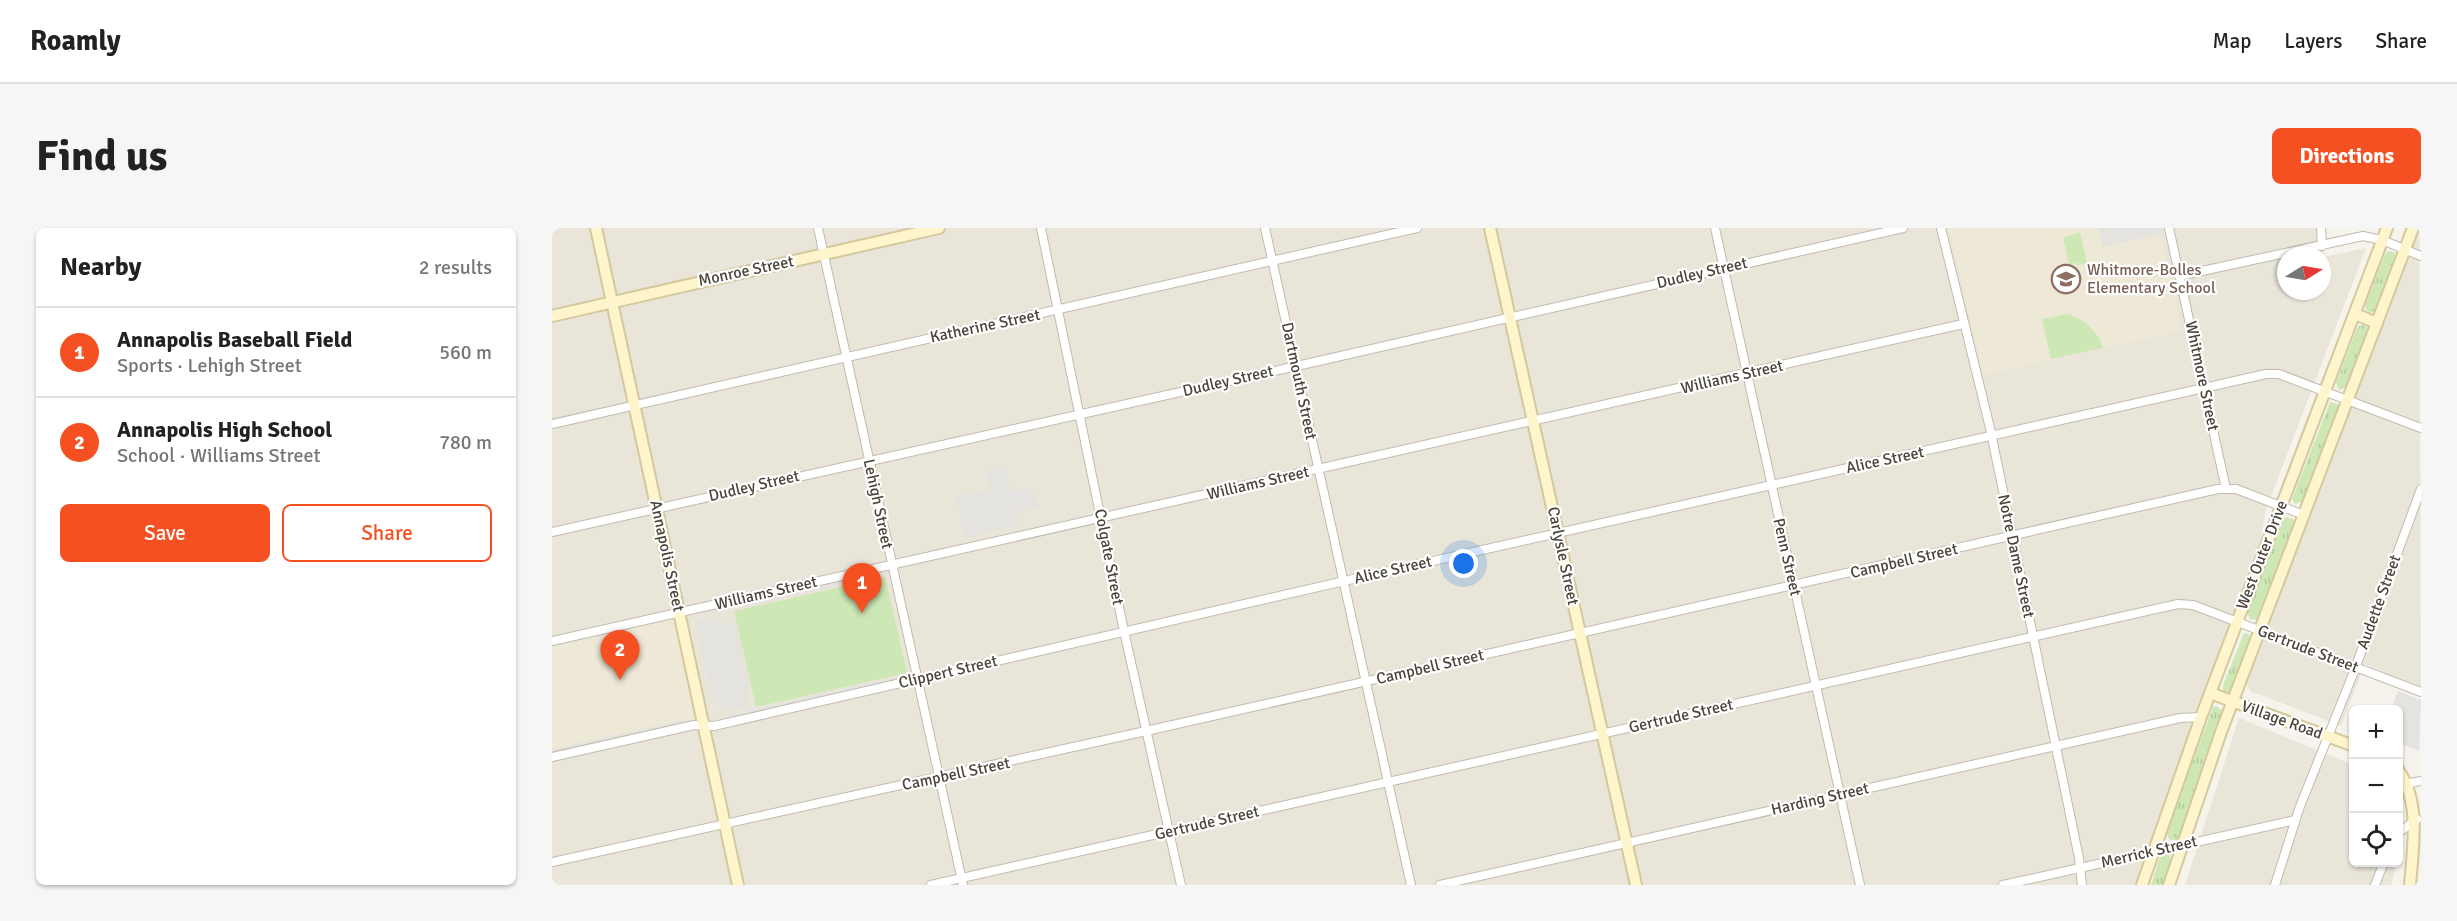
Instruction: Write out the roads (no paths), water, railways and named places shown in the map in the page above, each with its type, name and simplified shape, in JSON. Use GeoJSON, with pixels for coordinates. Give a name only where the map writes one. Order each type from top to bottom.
{"type":"FeatureCollection","features":[{"type":"Feature","properties":{"kind":"street","name":"Annapolis Street"},"geometry":{"type":"LineString","coordinates":[[596,228],[738,885]]}},
{"type":"Feature","properties":{"kind":"street","name":"Lehigh Street"},"geometry":{"type":"LineString","coordinates":[[818,228],[962,882]]}},
{"type":"Feature","properties":{"kind":"street","name":"Monroe Street"},"geometry":{"type":"LineString","coordinates":[[552,316],[939,228]]}},
{"type":"Feature","properties":{"kind":"street","name":"Colgate Street"},"geometry":{"type":"LineString","coordinates":[[1041,228],[1100,519],[1181,885]]}},
{"type":"Feature","properties":{"kind":"street","name":"Dartmouth Street"},"geometry":{"type":"LineString","coordinates":[[1265,228],[1411,885]]}},
{"type":"Feature","properties":{"kind":"street","name":"Katherine Street"},"geometry":{"type":"LineString","coordinates":[[552,424],[1417,228]]}},
{"type":"Feature","properties":{"kind":"street","name":"Carlysle Street"},"geometry":{"type":"LineString","coordinates":[[1490,228],[1636,885]]}},
{"type":"Feature","properties":{"kind":"street","name":"Penn Street"},"geometry":{"type":"LineString","coordinates":[[1715,228],[1860,885]]}},
{"type":"Feature","properties":{"kind":"street","name":"Dudley Street"},"geometry":{"type":"LineString","coordinates":[[552,532],[1903,228]]}},
{"type":"Feature","properties":{"kind":"street","name":"Notre Dame Street"},"geometry":{"type":"LineString","coordinates":[[1941,228],[1991,436],[2082,885]]}},
{"type":"Feature","properties":{"kind":"street","name":"Whitmore Street"},"geometry":{"type":"LineString","coordinates":[[2169,228],[2226,489]]}},
{"type":"Feature","properties":{"kind":"street"},"geometry":{"type":"LineString","coordinates":[[2321,228],[2322,246],[2363,236],[2382,240],[2421,256]]}},
{"type":"Feature","properties":{"kind":"street","name":"West Outer Drive"},"geometry":{"type":"LineString","coordinates":[[2142,885],[2201,717],[2387,228]]}},
{"type":"Feature","properties":{"kind":"street","name":"West Outer Drive"},"geometry":{"type":"LineString","coordinates":[[2169,885],[2232,702],[2413,228]]}},
{"type":"Feature","properties":{"kind":"street"},"geometry":{"type":"LineString","coordinates":[[2179,276],[2277,255]]}},
{"type":"Feature","properties":{"kind":"street"},"geometry":{"type":"LineString","coordinates":[[2355,314],[2377,322]]}},
{"type":"Feature","properties":{"kind":"street","name":"Williams Street"},"geometry":{"type":"LineString","coordinates":[[552,641],[1963,324]]}},
{"type":"Feature","properties":{"kind":"street","name":"Alice Street"},"geometry":{"type":"LineString","coordinates":[[1343,581],[2273,373],[2421,428]]}},
{"type":"Feature","properties":{"kind":"street","name":"Campbell Street"},"geometry":{"type":"LineString","coordinates":[[552,862],[2226,489],[2236,489],[2304,515]]}},
{"type":"Feature","properties":{"kind":"street","name":"Audette Street"},"geometry":{"type":"LineString","coordinates":[[2275,885],[2295,820],[2421,489]]}},
{"type":"Feature","properties":{"kind":"street","name":"Clippert Street"},"geometry":{"type":"LineString","coordinates":[[552,757],[694,725],[714,726],[1343,581]]}},
{"type":"Feature","properties":{"kind":"street","name":"Gertrude Street"},"geometry":{"type":"LineString","coordinates":[[931,885],[962,882],[1169,831],[2186,603],[2421,692]]}},
{"type":"Feature","properties":{"kind":"street","name":"Village Road"},"geometry":{"type":"LineString","coordinates":[[2210,693],[2349,744]]}},
{"type":"Feature","properties":{"kind":"street","name":"Harding Street"},"geometry":{"type":"LineString","coordinates":[[1440,885],[2181,718],[2201,717]]}},
{"type":"Feature","properties":{"kind":"street"},"geometry":{"type":"LineString","coordinates":[[2403,773],[2416,782],[2418,818],[2410,885]]}},
{"type":"Feature","properties":{"kind":"street"},"geometry":{"type":"LineString","coordinates":[[2403,828],[2418,818]]}},
{"type":"Feature","properties":{"kind":"street","name":"Merrick Street"},"geometry":{"type":"LineString","coordinates":[[2003,885],[2295,820]]}},
{"type":"Feature","properties":{"kind":"street"},"geometry":{"type":"LineString","coordinates":[[2375,885],[2382,867]]}},
{"type":"Feature","properties":{"kind":"place","name":"Whitmore-Bolles Elementary School"},"geometry":{"type":"Point","coordinates":[2066,279]}},
{"type":"Feature","properties":{"kind":"place","name":"Annapolis Baseball Field"},"geometry":{"type":"Point","coordinates":[862,613]}},
{"type":"Feature","properties":{"kind":"place","name":"Annapolis High School"},"geometry":{"type":"Point","coordinates":[620,680]}}]}
